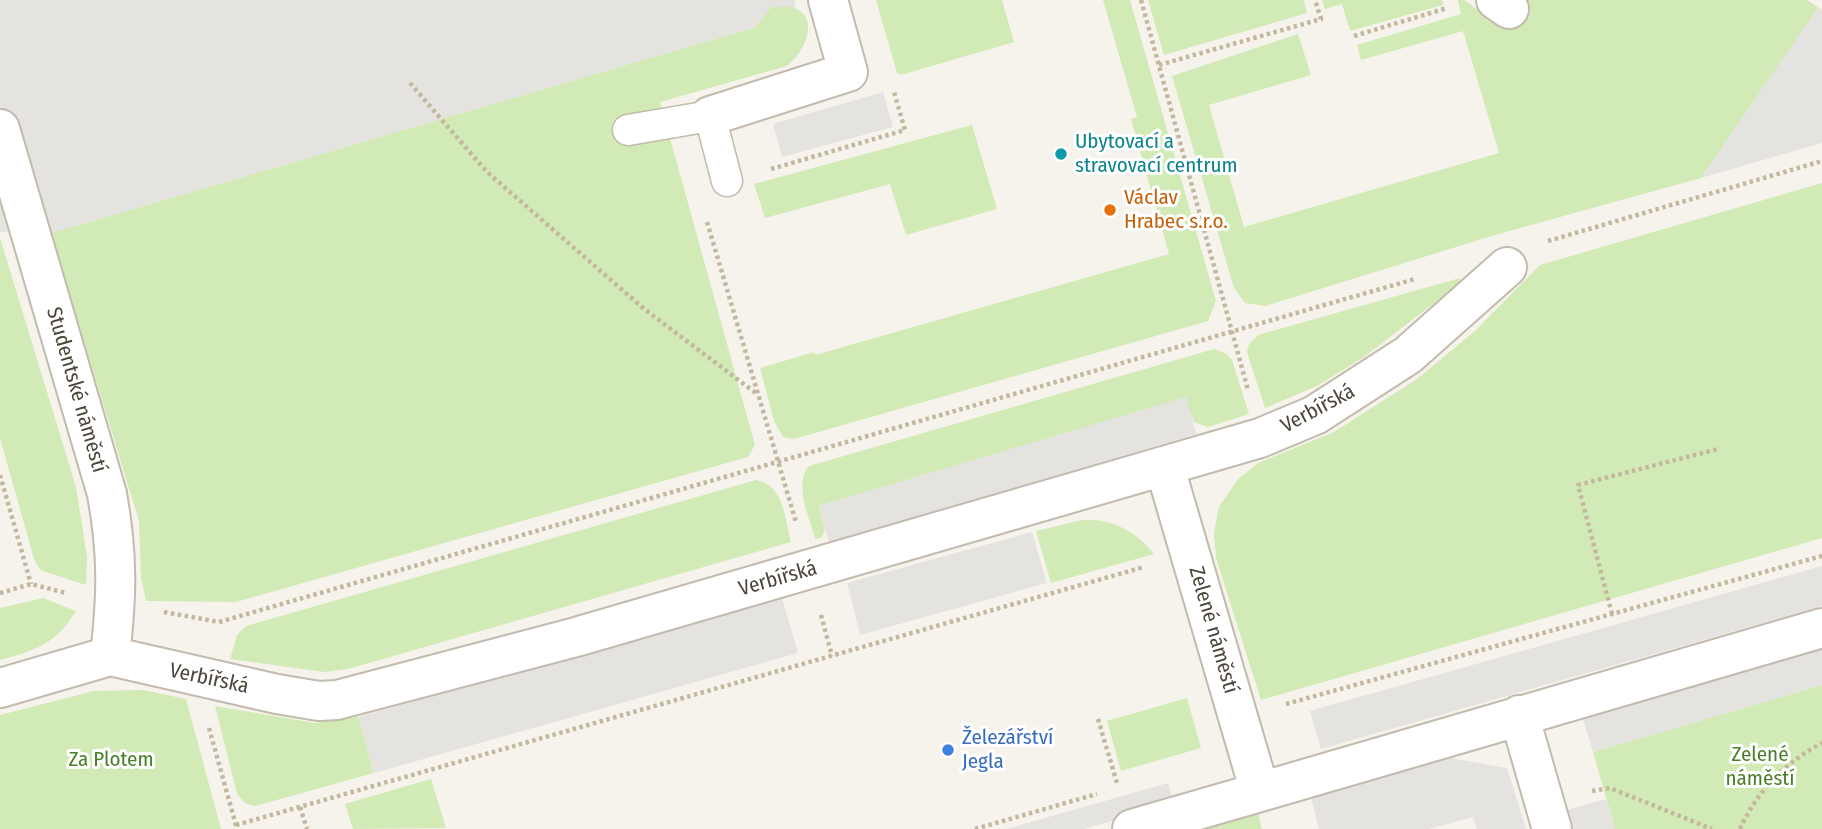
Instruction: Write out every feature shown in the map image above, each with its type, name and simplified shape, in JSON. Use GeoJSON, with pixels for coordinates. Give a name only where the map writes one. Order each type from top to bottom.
{"type":"FeatureCollection","features":[{"type":"Feature","properties":{"kind":"street"},"geometry":{"type":"LineString","coordinates":[[710,116],[848,72],[828,0]]}},
{"type":"Feature","properties":{"kind":"street","name":"Studentské náměstí"},"geometry":{"type":"LineString","coordinates":[[0,129],[107,494],[117,558],[116,608],[110,656]]}},
{"type":"Feature","properties":{"kind":"street","name":"Verbířská"},"geometry":{"type":"LineString","coordinates":[[110,656],[195,678],[319,701],[337,700],[810,570],[1165,468],[1260,438],[1315,415],[1408,355],[1507,267]]}},
{"type":"Feature","properties":{"kind":"street","name":"Zelené náměstí"},"geometry":{"type":"LineString","coordinates":[[1165,468],[1260,792]]}},
{"type":"Feature","properties":{"kind":"street"},"geometry":{"type":"LineString","coordinates":[[1132,829],[1822,628]]}},
{"type":"Feature","properties":{"kind":"street"},"geometry":{"type":"LineString","coordinates":[[0,688],[110,656]]}},
{"type":"Feature","properties":{"kind":"street"},"geometry":{"type":"LineString","coordinates":[[1519,715],[1552,829]]}},
{"type":"Feature","properties":{"kind":"lane"},"geometry":{"type":"LineString","coordinates":[[628,130],[710,116],[727,181]]}},
{"type":"Feature","properties":{"kind":"path"},"geometry":{"type":"LineString","coordinates":[[1141,0],[1260,438]]}},
{"type":"Feature","properties":{"kind":"path"},"geometry":{"type":"LineString","coordinates":[[1159,65],[1321,19],[1315,0]]}},
{"type":"Feature","properties":{"kind":"path"},"geometry":{"type":"LineString","coordinates":[[1354,36],[1444,9],[1452,6],[1452,0]]}},
{"type":"Feature","properties":{"kind":"path"},"geometry":{"type":"LineString","coordinates":[[410,83],[487,172],[643,307],[757,394]]}},
{"type":"Feature","properties":{"kind":"path"},"geometry":{"type":"LineString","coordinates":[[1541,243],[1822,161]]}},
{"type":"Feature","properties":{"kind":"path"},"geometry":{"type":"LineString","coordinates":[[727,181],[697,189],[757,394],[780,462],[832,656]]}},
{"type":"Feature","properties":{"kind":"path"},"geometry":{"type":"LineString","coordinates":[[0,593],[31,583],[116,608],[187,614],[219,622],[1420,278]]}},
{"type":"Feature","properties":{"kind":"path"},"geometry":{"type":"LineString","coordinates":[[1612,614],[1578,485],[1718,449]]}},
{"type":"Feature","properties":{"kind":"path"},"geometry":{"type":"LineString","coordinates":[[0,475],[31,583]]}},
{"type":"Feature","properties":{"kind":"path"},"geometry":{"type":"LineString","coordinates":[[1275,707],[1822,556]]}},
{"type":"Feature","properties":{"kind":"path"},"geometry":{"type":"LineString","coordinates":[[195,678],[236,827],[1150,565]]}},
{"type":"Feature","properties":{"kind":"path"},"geometry":{"type":"LineString","coordinates":[[1098,719],[1118,788]]}},
{"type":"Feature","properties":{"kind":"path"},"geometry":{"type":"LineString","coordinates":[[1740,829],[1766,787],[1793,761],[1822,743]]}},
{"type":"Feature","properties":{"kind":"path"},"geometry":{"type":"LineString","coordinates":[[1581,793],[1610,788],[1712,829]]}},
{"type":"Feature","properties":{"kind":"path"},"geometry":{"type":"LineString","coordinates":[[975,829],[1105,791]]}},
{"type":"Feature","properties":{"kind":"path"},"geometry":{"type":"LineString","coordinates":[[300,807],[307,829]]}},
{"type":"Feature","properties":{"kind":"green space"},"geometry":{"type":"Polygon","coordinates":[[[876,0],[1002,0],[1014,42],[901,75],[897,73],[876,0]]]}},
{"type":"Feature","properties":{"kind":"green space"},"geometry":{"type":"Polygon","coordinates":[[[1103,0],[1130,0],[1216,301],[1208,321],[794,439],[783,437],[774,421],[760,368],[814,352],[815,355],[1169,254],[1131,119],[1137,117],[1103,0]]]}},
{"type":"Feature","properties":{"kind":"green space"},"geometry":{"type":"Polygon","coordinates":[[[1148,0],[1304,0],[1307,13],[1164,55],[1148,0]]]}},
{"type":"Feature","properties":{"kind":"green space"},"geometry":{"type":"Polygon","coordinates":[[[1322,0],[1442,0],[1443,5],[1350,31],[1342,4],[1325,9],[1322,0]]]}},
{"type":"Feature","properties":{"kind":"green space"},"geometry":{"type":"Polygon","coordinates":[[[1458,0],[1464,0],[1503,28],[1524,0],[1807,0],[1822,10],[1818,8],[1701,178],[1495,235],[1265,306],[1245,303],[1234,288],[1172,76],[1298,34],[1311,75],[1209,105],[1244,227],[1499,153],[1463,31],[1361,60],[1357,45],[1461,14],[1458,0]]]}},
{"type":"Feature","properties":{"kind":"green space"},"geometry":{"type":"Polygon","coordinates":[[[771,7],[792,7],[807,19],[807,38],[787,66],[660,102],[755,445],[748,457],[236,602],[146,601],[141,577],[139,521],[51,233],[756,27],[771,7]]]}},
{"type":"Feature","properties":{"kind":"green space"},"geometry":{"type":"Polygon","coordinates":[[[972,125],[997,209],[906,235],[890,184],[765,218],[754,184],[972,125]]]}},
{"type":"Feature","properties":{"kind":"green space"},"geometry":{"type":"Polygon","coordinates":[[[1822,183],[1822,538],[1261,700],[1216,558],[1214,533],[1219,507],[1238,479],[1258,463],[1334,432],[1417,379],[1475,331],[1540,265],[1822,183]]]}},
{"type":"Feature","properties":{"kind":"green space"},"geometry":{"type":"Polygon","coordinates":[[[0,238],[76,487],[87,557],[86,585],[40,570],[34,559],[0,438],[0,238]]]}},
{"type":"Feature","properties":{"kind":"green space"},"geometry":{"type":"Polygon","coordinates":[[[1460,278],[1459,284],[1364,357],[1317,386],[1265,408],[1247,352],[1249,344],[1258,335],[1460,278]]]}},
{"type":"Feature","properties":{"kind":"green space"},"geometry":{"type":"Polygon","coordinates":[[[1214,349],[1227,354],[1232,360],[1249,414],[1208,427],[1194,422],[1185,398],[819,506],[825,530],[821,538],[815,539],[802,482],[809,466],[1214,349]]]}},
{"type":"Feature","properties":{"kind":"green space"},"geometry":{"type":"Polygon","coordinates":[[[756,480],[765,483],[778,496],[791,542],[348,669],[324,672],[230,659],[237,635],[246,626],[756,480]]]}},
{"type":"Feature","properties":{"kind":"green space"},"geometry":{"type":"Polygon","coordinates":[[[1082,520],[1103,521],[1122,528],[1139,539],[1154,554],[1051,583],[1036,531],[1082,520]]]}},
{"type":"Feature","properties":{"kind":"green space"},"geometry":{"type":"Polygon","coordinates":[[[43,598],[76,611],[52,639],[24,653],[0,660],[0,608],[43,598]]]}},
{"type":"Feature","properties":{"kind":"green space","name":"Zelené náměstí"},"geometry":{"type":"Polygon","coordinates":[[[1822,685],[1822,829],[1615,829],[1593,752],[1822,685]]]}},
{"type":"Feature","properties":{"kind":"green space","name":"Za Plotem"},"geometry":{"type":"Polygon","coordinates":[[[143,690],[186,699],[221,829],[0,829],[0,715],[94,691],[143,690]]]}},
{"type":"Feature","properties":{"kind":"green space"},"geometry":{"type":"Polygon","coordinates":[[[1187,698],[1201,748],[1121,771],[1107,721],[1187,698]]]}},
{"type":"Feature","properties":{"kind":"green space"},"geometry":{"type":"Polygon","coordinates":[[[215,706],[315,723],[358,717],[374,773],[255,806],[246,804],[237,794],[215,706]]]}},
{"type":"Feature","properties":{"kind":"green space"},"geometry":{"type":"Polygon","coordinates":[[[431,779],[446,828],[353,829],[345,804],[431,779]]]}},
{"type":"Feature","properties":{"kind":"green space"},"geometry":{"type":"Polygon","coordinates":[[[1256,806],[1262,829],[1181,829],[1256,806]]]}},
{"type":"Feature","properties":{"kind":"shaded area"},"geometry":{"type":"Polygon","coordinates":[[[0,0],[794,0],[796,7],[771,7],[756,27],[51,233],[0,232],[0,0]]]}},
{"type":"Feature","properties":{"kind":"shaded area"},"geometry":{"type":"Polygon","coordinates":[[[1818,7],[1822,10],[1822,143],[1701,178],[1818,7]]]}},
{"type":"Feature","properties":{"kind":"shaded area"},"geometry":{"type":"Polygon","coordinates":[[[883,92],[893,127],[782,157],[773,124],[883,92]]]}},
{"type":"Feature","properties":{"kind":"shaded area"},"geometry":{"type":"Polygon","coordinates":[[[1186,397],[1196,434],[829,542],[819,506],[1186,397]]]}},
{"type":"Feature","properties":{"kind":"shaded area"},"geometry":{"type":"Polygon","coordinates":[[[1032,532],[1047,583],[860,635],[847,583],[1032,532]]]}},
{"type":"Feature","properties":{"kind":"shaded area"},"geometry":{"type":"Polygon","coordinates":[[[1822,566],[1822,606],[1321,749],[1310,711],[1822,566]]]}},
{"type":"Feature","properties":{"kind":"shaded area"},"geometry":{"type":"Polygon","coordinates":[[[782,598],[798,653],[374,773],[358,717],[782,598]]]}},
{"type":"Feature","properties":{"kind":"shaded area"},"geometry":{"type":"Polygon","coordinates":[[[1822,645],[1822,685],[1593,752],[1582,716],[1822,645]]]}},
{"type":"Feature","properties":{"kind":"shaded area"},"geometry":{"type":"Polygon","coordinates":[[[1445,757],[1507,768],[1526,829],[1477,829],[1473,817],[1429,829],[1319,829],[1310,793],[1445,757]]]}},
{"type":"Feature","properties":{"kind":"shaded area"},"geometry":{"type":"Polygon","coordinates":[[[1168,783],[1174,803],[1084,829],[1006,829],[1168,783]]]}},
{"type":"Feature","properties":{"kind":"shaded area"},"geometry":{"type":"Polygon","coordinates":[[[1606,799],[1615,829],[1573,829],[1567,810],[1606,799]]]}},
{"type":"Feature","properties":{"kind":"place","name":"Ubytovací a stravovací centrum"},"geometry":{"type":"Point","coordinates":[1061,154]}},
{"type":"Feature","properties":{"kind":"place","name":"Václav Hrabec s.r.o."},"geometry":{"type":"Point","coordinates":[1110,210]}},
{"type":"Feature","properties":{"kind":"place","name":"Železářství Jegla"},"geometry":{"type":"Point","coordinates":[948,750]}}]}
